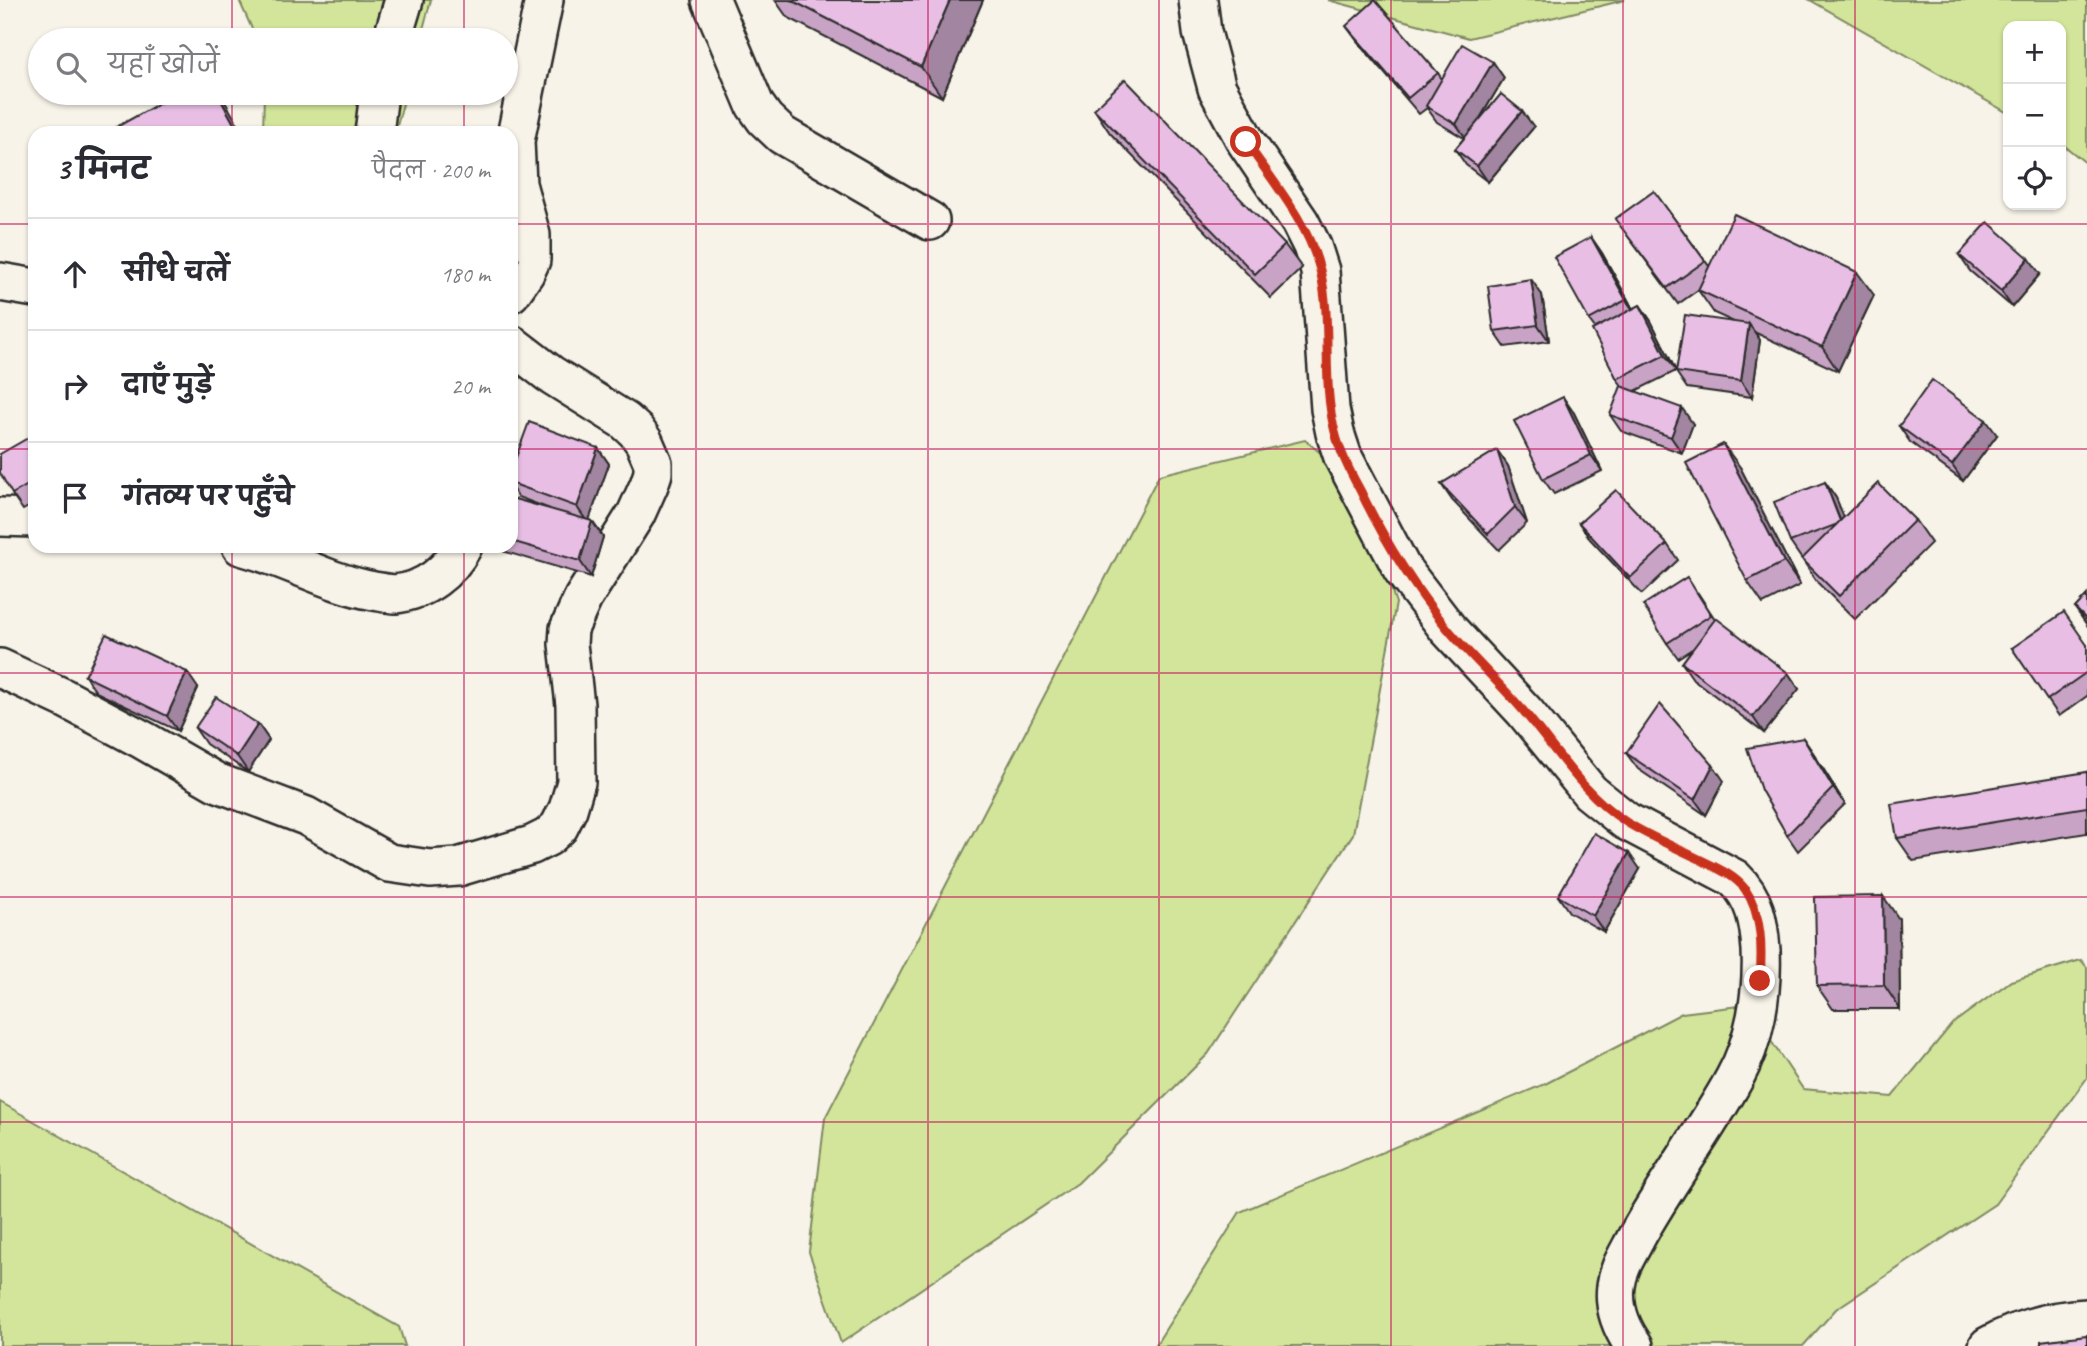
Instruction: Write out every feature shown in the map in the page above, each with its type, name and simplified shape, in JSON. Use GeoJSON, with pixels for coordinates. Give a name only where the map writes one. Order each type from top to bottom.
{"type":"FeatureCollection","features":[{"type":"Feature","properties":{"kind":"street"},"geometry":{"type":"LineString","coordinates":[[396,28],[404,0]]}},
{"type":"Feature","properties":{"kind":"street"},"geometry":{"type":"LineString","coordinates":[[518,126],[544,0]]}},
{"type":"Feature","properties":{"kind":"street"},"geometry":{"type":"LineString","coordinates":[[711,0],[747,89],[765,119],[782,135],[930,221]]}},
{"type":"Feature","properties":{"kind":"street"},"geometry":{"type":"LineString","coordinates":[[1198,0],[1202,32],[1217,88],[1246,142],[1300,222],[1312,246],[1320,271],[1330,409],[1335,433],[1343,457],[1402,569],[1448,629],[1525,712],[1590,792],[1626,821],[1734,878],[1744,887],[1757,916],[1760,981],[1749,1045],[1735,1078],[1646,1219],[1619,1271],[1615,1304],[1625,1333],[1634,1346]]}},
{"type":"Feature","properties":{"kind":"street"},"geometry":{"type":"LineString","coordinates":[[375,126],[378,105]]}},
{"type":"Feature","properties":{"kind":"street"},"geometry":{"type":"LineString","coordinates":[[518,188],[531,235],[531,260],[518,283]]}},
{"type":"Feature","properties":{"kind":"street"},"geometry":{"type":"LineString","coordinates":[[0,282],[28,287]]}},
{"type":"Feature","properties":{"kind":"street"},"geometry":{"type":"LineString","coordinates":[[0,668],[76,704],[216,782],[306,816],[389,863],[430,869],[458,867],[532,845],[548,836],[559,827],[576,782],[575,705],[568,645],[569,629],[583,598],[636,514],[649,485],[653,463],[644,442],[625,421],[550,374],[518,349]]}},
{"type":"Feature","properties":{"kind":"street"},"geometry":{"type":"LineString","coordinates":[[0,517],[28,518]]}},
{"type":"Feature","properties":{"kind":"street"},"geometry":{"type":"LineString","coordinates":[[263,553],[315,574],[393,594],[418,590],[451,565],[459,553]]}},
{"type":"Feature","properties":{"kind":"street"},"geometry":{"type":"LineString","coordinates":[[1988,1346],[2035,1325],[2087,1318]]}},
{"type":"Feature","properties":{"kind":"green space"},"geometry":{"type":"Polygon","coordinates":[[[239,0],[431,0],[423,28],[252,28],[239,0]]]}},
{"type":"Feature","properties":{"kind":"green space"},"geometry":{"type":"Polygon","coordinates":[[[1328,0],[1625,0],[1469,38],[1328,0]]]}},
{"type":"Feature","properties":{"kind":"green space"},"geometry":{"type":"Polygon","coordinates":[[[1810,0],[2087,0],[2087,164],[2066,147],[2066,21],[2003,21],[2003,110],[1810,0]]]}},
{"type":"Feature","properties":{"kind":"green space"},"geometry":{"type":"Polygon","coordinates":[[[264,105],[403,105],[397,126],[263,126],[264,105]]]}},
{"type":"Feature","properties":{"kind":"green space"},"geometry":{"type":"Polygon","coordinates":[[[1305,440],[1353,480],[1396,603],[1353,834],[1208,1054],[1078,1183],[841,1343],[809,1252],[825,1118],[1159,475],[1305,440]]]}},
{"type":"Feature","properties":{"kind":"green space"},"geometry":{"type":"Polygon","coordinates":[[[2081,960],[2087,967],[2087,1078],[1995,1204],[1836,1309],[1803,1346],[1155,1346],[1240,1212],[1547,1083],[1682,1013],[1747,1005],[1803,1089],[1892,1097],[1952,1024],[2011,981],[2081,960]]]}},
{"type":"Feature","properties":{"kind":"green space"},"geometry":{"type":"Polygon","coordinates":[[[0,1102],[399,1327],[405,1346],[0,1346],[0,1102]]]}},
{"type":"Feature","properties":{"kind":"building"},"geometry":{"type":"Polygon","coordinates":[[[791,0],[950,0],[921,67],[791,0]]]}},
{"type":"Feature","properties":{"kind":"building"},"geometry":{"type":"Polygon","coordinates":[[[1375,0],[1438,73],[1408,98],[1346,26],[1375,0]]]}},
{"type":"Feature","properties":{"kind":"building"},"geometry":{"type":"Polygon","coordinates":[[[1462,44],[1493,62],[1456,124],[1426,106],[1462,44]]]}},
{"type":"Feature","properties":{"kind":"building"},"geometry":{"type":"Polygon","coordinates":[[[1125,79],[1285,245],[1255,274],[1094,109],[1125,79]]]}},
{"type":"Feature","properties":{"kind":"building"},"geometry":{"type":"Polygon","coordinates":[[[1501,94],[1522,111],[1477,166],[1455,149],[1501,94]]]}},
{"type":"Feature","properties":{"kind":"building"},"geometry":{"type":"Polygon","coordinates":[[[156,105],[224,105],[235,126],[118,126],[156,105]]]}},
{"type":"Feature","properties":{"kind":"building"},"geometry":{"type":"Polygon","coordinates":[[[1654,191],[1705,261],[1667,288],[1615,219],[1654,191]]]}},
{"type":"Feature","properties":{"kind":"building"},"geometry":{"type":"Polygon","coordinates":[[[1734,214],[1857,272],[1822,347],[1698,290],[1734,214]]]}},
{"type":"Feature","properties":{"kind":"building"},"geometry":{"type":"Polygon","coordinates":[[[1988,222],[2029,258],[2001,291],[1959,255],[1988,222]]]}},
{"type":"Feature","properties":{"kind":"building"},"geometry":{"type":"Polygon","coordinates":[[[1591,237],[1626,300],[1589,320],[1554,257],[1591,237]]]}},
{"type":"Feature","properties":{"kind":"building"},"geometry":{"type":"Polygon","coordinates":[[[1531,279],[1538,325],[1494,331],[1488,286],[1531,279]]]}},
{"type":"Feature","properties":{"kind":"building"},"geometry":{"type":"Polygon","coordinates":[[[1640,305],[1665,355],[1617,379],[1592,330],[1640,305]]]}},
{"type":"Feature","properties":{"kind":"building"},"geometry":{"type":"Polygon","coordinates":[[[1685,315],[1749,324],[1741,381],[1676,372],[1685,315]]]}},
{"type":"Feature","properties":{"kind":"building"},"geometry":{"type":"Polygon","coordinates":[[[1932,380],[1986,420],[1952,465],[1899,426],[1932,380]]]}},
{"type":"Feature","properties":{"kind":"building"},"geometry":{"type":"Polygon","coordinates":[[[1621,386],[1682,408],[1671,437],[1610,415],[1621,386]]]}},
{"type":"Feature","properties":{"kind":"building"},"geometry":{"type":"Polygon","coordinates":[[[1563,397],[1591,455],[1543,479],[1514,421],[1563,397]]]}},
{"type":"Feature","properties":{"kind":"building"},"geometry":{"type":"Polygon","coordinates":[[[529,422],[598,448],[577,507],[518,486],[518,452],[529,422]]]}},
{"type":"Feature","properties":{"kind":"building"},"geometry":{"type":"Polygon","coordinates":[[[28,438],[28,485],[12,494],[0,473],[0,454],[28,438]]]}},
{"type":"Feature","properties":{"kind":"building"},"geometry":{"type":"Polygon","coordinates":[[[1723,444],[1784,562],[1747,581],[1686,463],[1723,444]]]}},
{"type":"Feature","properties":{"kind":"building"},"geometry":{"type":"Polygon","coordinates":[[[1497,450],[1515,507],[1488,534],[1441,484],[1497,450]]]}},
{"type":"Feature","properties":{"kind":"building"},"geometry":{"type":"Polygon","coordinates":[[[1825,482],[1840,521],[1790,542],[1774,502],[1825,482]]]}},
{"type":"Feature","properties":{"kind":"building"},"geometry":{"type":"Polygon","coordinates":[[[1878,483],[1915,520],[1839,596],[1802,559],[1878,483]]]}},
{"type":"Feature","properties":{"kind":"building"},"geometry":{"type":"Polygon","coordinates":[[[1616,490],[1667,544],[1630,578],[1579,523],[1616,490]]]}},
{"type":"Feature","properties":{"kind":"building"},"geometry":{"type":"Polygon","coordinates":[[[518,500],[592,521],[580,561],[518,543],[518,500]]]}},
{"type":"Feature","properties":{"kind":"building"},"geometry":{"type":"Polygon","coordinates":[[[1687,577],[1711,615],[1667,643],[1643,605],[1687,577]]]}},
{"type":"Feature","properties":{"kind":"building"},"geometry":{"type":"Polygon","coordinates":[[[2087,595],[2087,620],[2075,608],[2087,595]]]}},
{"type":"Feature","properties":{"kind":"building"},"geometry":{"type":"Polygon","coordinates":[[[2064,612],[2087,645],[2087,672],[2047,700],[2012,648],[2064,612]]]}},
{"type":"Feature","properties":{"kind":"building"},"geometry":{"type":"Polygon","coordinates":[[[1716,618],[1788,673],[1753,717],[1682,663],[1716,618]]]}},
{"type":"Feature","properties":{"kind":"building"},"geometry":{"type":"Polygon","coordinates":[[[106,634],[187,672],[167,716],[85,676],[106,634]]]}},
{"type":"Feature","properties":{"kind":"building"},"geometry":{"type":"Polygon","coordinates":[[[216,697],[258,724],[237,756],[195,728],[216,697]]]}},
{"type":"Feature","properties":{"kind":"building"},"geometry":{"type":"Polygon","coordinates":[[[1660,704],[1713,765],[1695,800],[1626,753],[1660,704]]]}},
{"type":"Feature","properties":{"kind":"building"},"geometry":{"type":"Polygon","coordinates":[[[1803,738],[1833,788],[1787,835],[1761,790],[1747,748],[1803,738]]]}},
{"type":"Feature","properties":{"kind":"building"},"geometry":{"type":"Polygon","coordinates":[[[2087,772],[2087,807],[1897,838],[1891,804],[2087,772]]]}},
{"type":"Feature","properties":{"kind":"building"},"geometry":{"type":"Polygon","coordinates":[[[1594,833],[1629,853],[1593,916],[1558,896],[1594,833]]]}},
{"type":"Feature","properties":{"kind":"building"},"geometry":{"type":"Polygon","coordinates":[[[1883,896],[1884,985],[1817,986],[1815,897],[1883,896]]]}},
{"type":"Feature","properties":{"kind":"building"},"geometry":{"type":"Polygon","coordinates":[[[2087,1335],[2087,1346],[2041,1346],[2041,1341],[2087,1335]]]}},
{"type":"Feature","properties":{"kind":"route"},"geometry":{"type":"LineString","coordinates":[[1246,142],[1300,222],[1312,246],[1320,271],[1324,301],[1330,409],[1335,433],[1343,457],[1402,569],[1448,629],[1525,712],[1590,792],[1626,821],[1734,878],[1744,887],[1751,899],[1760,932],[1760,981]]}}]}
